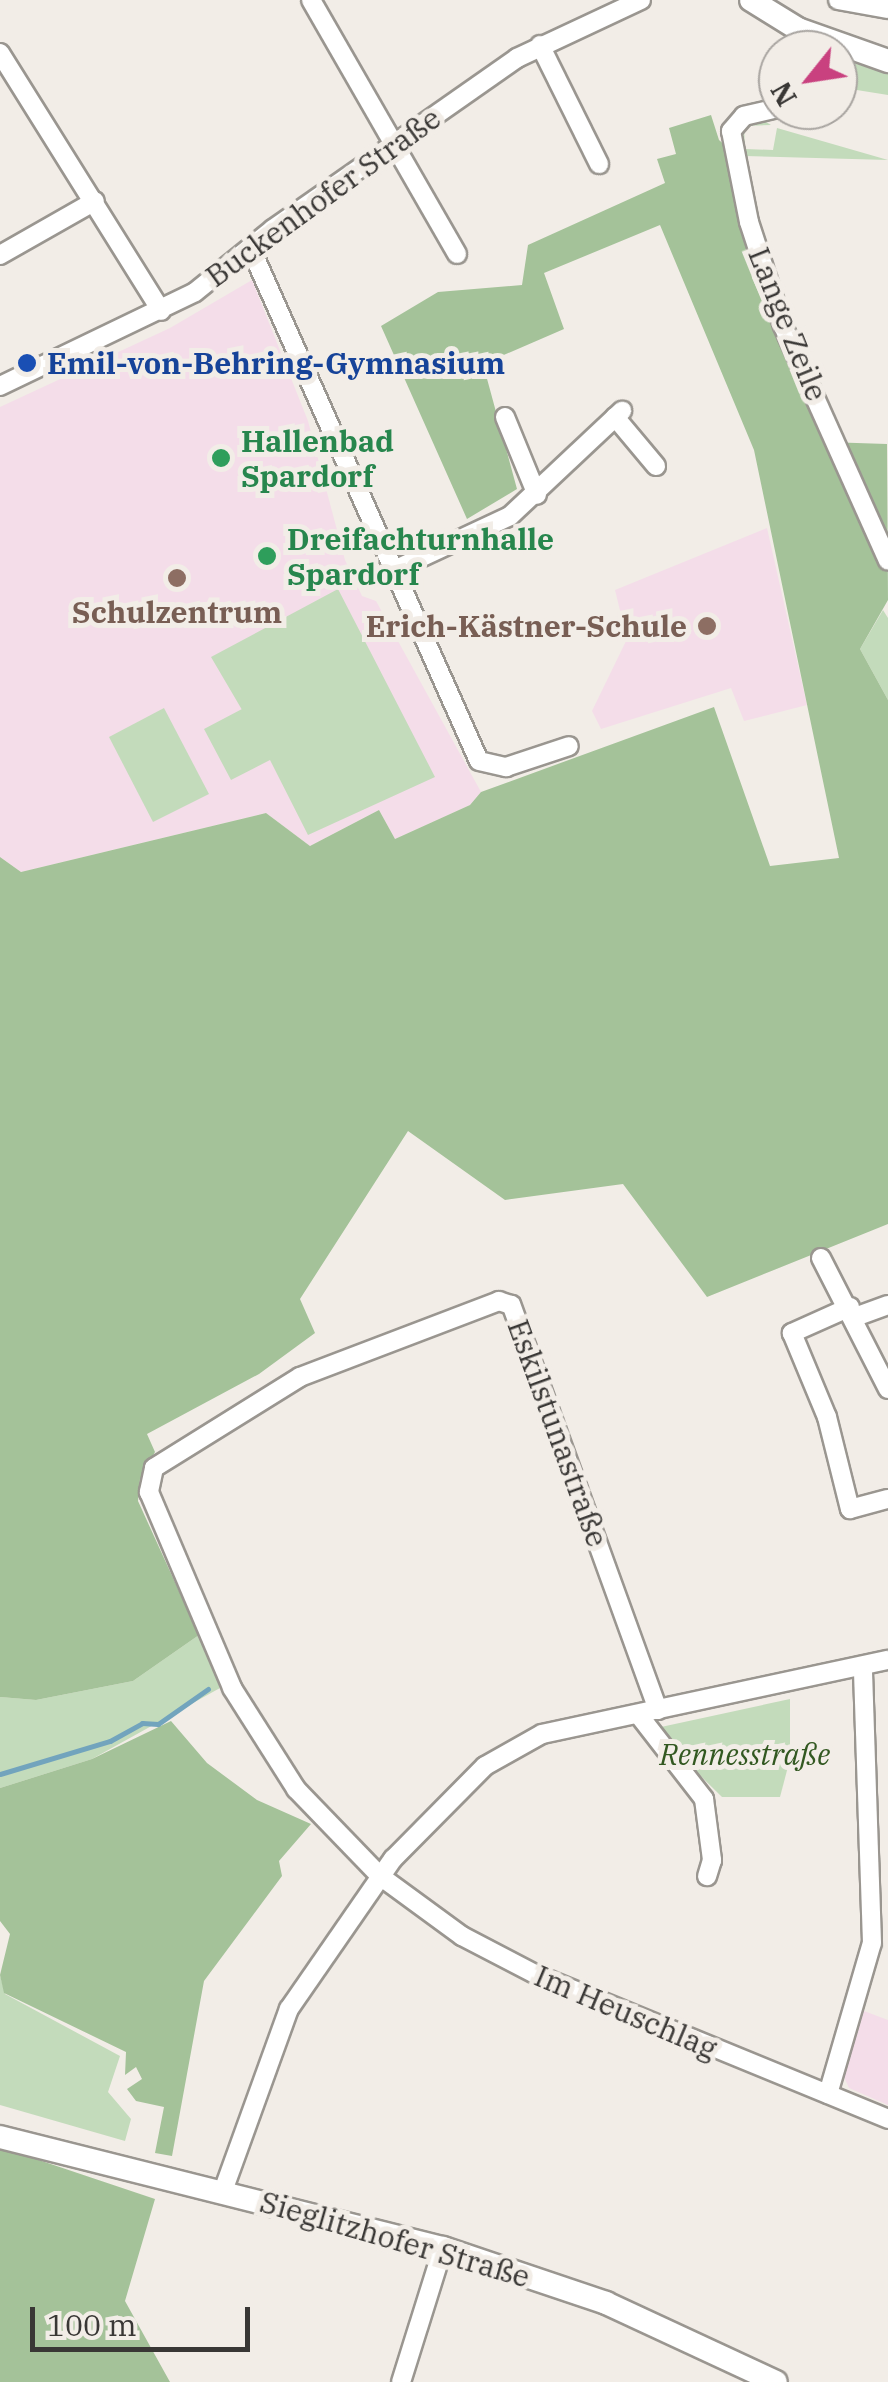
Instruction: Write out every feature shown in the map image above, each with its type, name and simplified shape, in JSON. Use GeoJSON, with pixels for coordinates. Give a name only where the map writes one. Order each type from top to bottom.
{"type":"FeatureCollection","features":[{"type":"Feature","properties":{"kind":"main road"},"geometry":{"type":"LineString","coordinates":[[751,0],[798,29],[888,62]]}},
{"type":"Feature","properties":{"kind":"main road","name":"Sieglitzhofer Straße"},"geometry":{"type":"LineString","coordinates":[[0,2137],[443,2248],[606,2303],[776,2382]]}},
{"type":"Feature","properties":{"kind":"street"},"geometry":{"type":"LineString","coordinates":[[310,0],[457,254]]}},
{"type":"Feature","properties":{"kind":"street","name":"Buckenhofer Straße"},"geometry":{"type":"LineString","coordinates":[[0,386],[161,311],[540,44],[641,0]]}},
{"type":"Feature","properties":{"kind":"street"},"geometry":{"type":"LineString","coordinates":[[838,0],[888,8]]}},
{"type":"Feature","properties":{"kind":"street"},"geometry":{"type":"LineString","coordinates":[[540,44],[599,164]]}},
{"type":"Feature","properties":{"kind":"street"},"geometry":{"type":"LineString","coordinates":[[0,52],[161,311]]}},
{"type":"Feature","properties":{"kind":"street","name":"Lange Zeile"},"geometry":{"type":"LineString","coordinates":[[758,113],[744,116],[731,131],[748,222],[783,326],[887,559]]}},
{"type":"Feature","properties":{"kind":"street"},"geometry":{"type":"LineString","coordinates":[[0,254],[95,201]]}},
{"type":"Feature","properties":{"kind":"street"},"geometry":{"type":"LineString","coordinates":[[251,249],[480,761],[494,769],[569,746]]}},
{"type":"Feature","properties":{"kind":"street"},"geometry":{"type":"LineString","coordinates":[[392,571],[501,522],[537,495],[619,414],[656,466]]}},
{"type":"Feature","properties":{"kind":"street"},"geometry":{"type":"LineString","coordinates":[[505,417],[537,495]]}},
{"type":"Feature","properties":{"kind":"street"},"geometry":{"type":"LineString","coordinates":[[821,1258],[852,1312],[888,1389]]}},
{"type":"Feature","properties":{"kind":"street","name":"Eskilstunastraße"},"geometry":{"type":"LineString","coordinates":[[380,1876],[318,1816],[266,1747],[224,1673],[149,1492],[154,1468],[267,1393],[426,1326],[499,1301],[511,1305],[658,1710]]}},
{"type":"Feature","properties":{"kind":"street"},"geometry":{"type":"LineString","coordinates":[[888,1306],[852,1312],[792,1333],[827,1417],[850,1509],[888,1499]]}},
{"type":"Feature","properties":{"kind":"street"},"geometry":{"type":"LineString","coordinates":[[224,2191],[280,2026],[380,1876],[465,1782],[509,1748],[542,1734],[888,1660]]}},
{"type":"Feature","properties":{"kind":"street"},"geometry":{"type":"LineString","coordinates":[[828,2094],[872,1943],[863,1666]]}},
{"type":"Feature","properties":{"kind":"street"},"geometry":{"type":"LineString","coordinates":[[638,1714],[704,1800],[712,1860],[707,1876]]}},
{"type":"Feature","properties":{"kind":"street","name":"Im Heuschlag"},"geometry":{"type":"LineString","coordinates":[[380,1876],[462,1936],[535,1974],[888,2119]]}},
{"type":"Feature","properties":{"kind":"street"},"geometry":{"type":"LineString","coordinates":[[402,2382],[443,2248]]}},
{"type":"Feature","properties":{"kind":"shaded area","name":"Schulzentrum"},"geometry":{"type":"Polygon","coordinates":[[[252,280],[308,421],[345,560],[362,596],[376,601],[481,792],[470,805],[395,839],[379,810],[310,846],[266,813],[21,872],[0,857],[0,407],[170,328],[252,280]]]}},
{"type":"Feature","properties":{"kind":"shaded area","name":"Erich-Kästner-Schule"},"geometry":{"type":"Polygon","coordinates":[[[767,528],[807,705],[744,721],[731,688],[601,729],[592,711],[627,639],[615,590],[767,528]]]}},
{"type":"Feature","properties":{"kind":"shaded area"},"geometry":{"type":"Polygon","coordinates":[[[864,2011],[888,2020],[888,2105],[849,2088],[844,2077],[864,2011]]]}},
{"type":"Feature","properties":{"kind":"green space"},"geometry":{"type":"Polygon","coordinates":[[[858,64],[888,74],[888,95],[858,90],[858,64]]]}},
{"type":"Feature","properties":{"kind":"green space"},"geometry":{"type":"Polygon","coordinates":[[[711,115],[719,140],[739,158],[752,278],[826,442],[887,444],[888,600],[860,649],[888,700],[888,1224],[707,1297],[623,1184],[505,1200],[408,1131],[300,1299],[315,1333],[259,1374],[147,1434],[155,1452],[140,1479],[138,1501],[199,1635],[133,1681],[36,1700],[0,1697],[0,857],[21,872],[266,813],[310,846],[379,810],[395,839],[470,805],[481,792],[714,707],[770,866],[839,858],[754,450],[660,225],[544,273],[564,329],[483,364],[517,489],[467,519],[381,326],[438,292],[522,285],[528,245],[665,183],[657,159],[676,154],[669,128],[711,115]]]}},
{"type":"Feature","properties":{"kind":"green space"},"geometry":{"type":"Polygon","coordinates":[[[758,117],[758,125],[744,126],[745,149],[773,150],[777,130],[784,130],[888,160],[745,156],[736,142],[744,121],[758,117]]]}},
{"type":"Feature","properties":{"kind":"green space"},"geometry":{"type":"Polygon","coordinates":[[[338,589],[435,777],[308,835],[270,760],[231,780],[204,729],[242,709],[211,657],[338,589]]]}},
{"type":"Feature","properties":{"kind":"green space"},"geometry":{"type":"Polygon","coordinates":[[[883,610],[888,618],[888,700],[860,649],[883,610]]]}},
{"type":"Feature","properties":{"kind":"green space"},"geometry":{"type":"Polygon","coordinates":[[[164,708],[209,794],[153,822],[109,737],[164,708]]]}},
{"type":"Feature","properties":{"kind":"green space"},"geometry":{"type":"Polygon","coordinates":[[[199,1635],[220,1688],[92,1759],[0,1788],[0,1697],[36,1700],[133,1681],[199,1635]]]}},
{"type":"Feature","properties":{"kind":"green space","name":"Rennesstraße"},"geometry":{"type":"Polygon","coordinates":[[[790,1699],[790,1759],[780,1797],[722,1797],[660,1736],[661,1727],[790,1699]]]}},
{"type":"Feature","properties":{"kind":"green space"},"geometry":{"type":"Polygon","coordinates":[[[171,1721],[207,1763],[257,1800],[311,1824],[279,1861],[282,1876],[204,1981],[172,2156],[155,2153],[164,2107],[136,2101],[127,2089],[142,2079],[136,2067],[125,2075],[126,2052],[4,1993],[0,1975],[10,1934],[0,1921],[0,1788],[92,1759],[171,1721]]]}},
{"type":"Feature","properties":{"kind":"green space"},"geometry":{"type":"Polygon","coordinates":[[[0,1975],[5,1994],[120,2056],[108,2092],[131,2119],[125,2141],[0,2105],[0,1975]]]}},
{"type":"Feature","properties":{"kind":"green space"},"geometry":{"type":"Polygon","coordinates":[[[0,2147],[155,2199],[125,2301],[170,2382],[0,2382],[0,2147]]]}},
{"type":"Feature","properties":{"kind":"waterway"},"geometry":{"type":"LineString","coordinates":[[0,1774],[110,1741],[142,1723],[158,1724],[208,1689]]}},
{"type":"Feature","properties":{"kind":"place","name":"Emil-von-Behring-Gymnasium"},"geometry":{"type":"Point","coordinates":[27,363]}},
{"type":"Feature","properties":{"kind":"place","name":"Hallenbad Spardorf"},"geometry":{"type":"Point","coordinates":[221,458]}},
{"type":"Feature","properties":{"kind":"place","name":"Dreifachturnhalle Spardorf"},"geometry":{"type":"Point","coordinates":[267,556]}},
{"type":"Feature","properties":{"kind":"place","name":"Schulzentrum"},"geometry":{"type":"Point","coordinates":[177,578]}},
{"type":"Feature","properties":{"kind":"place","name":"Erich-Kästner-Schule"},"geometry":{"type":"Point","coordinates":[707,626]}}]}
